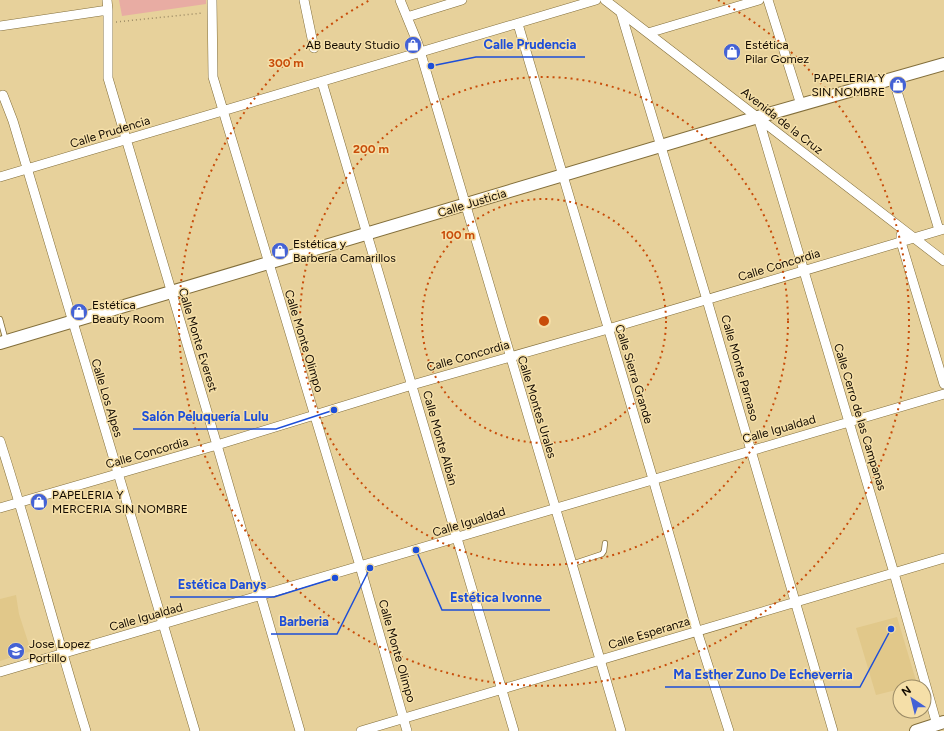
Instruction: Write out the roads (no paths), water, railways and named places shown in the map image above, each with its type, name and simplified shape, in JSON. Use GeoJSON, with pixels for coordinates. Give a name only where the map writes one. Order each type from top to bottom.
{"type":"FeatureCollection","features":[{"type":"Feature","properties":{"kind":"street","name":"Calle Monte Everest"},"geometry":{"type":"LineString","coordinates":[[107,0],[108,78],[300,731]]}},
{"type":"Feature","properties":{"kind":"street","name":"Calle Monte Olimpo"},"geometry":{"type":"LineString","coordinates":[[212,0],[213,77],[360,566],[407,731]]}},
{"type":"Feature","properties":{"kind":"street"},"geometry":{"type":"LineString","coordinates":[[304,0],[314,48]]}},
{"type":"Feature","properties":{"kind":"street","name":"Calle Montes Urales"},"geometry":{"type":"LineString","coordinates":[[400,0],[420,53],[621,731]]}},
{"type":"Feature","properties":{"kind":"street"},"geometry":{"type":"LineString","coordinates":[[407,17],[462,0]]}},
{"type":"Feature","properties":{"kind":"street","name":"Calle Prudencia"},"geometry":{"type":"LineString","coordinates":[[0,177],[596,0]]}},
{"type":"Feature","properties":{"kind":"street","name":"Avenida de la Cruz"},"geometry":{"type":"LineString","coordinates":[[605,0],[758,117],[912,238],[944,261]]}},
{"type":"Feature","properties":{"kind":"street"},"geometry":{"type":"LineString","coordinates":[[648,33],[759,0]]}},
{"type":"Feature","properties":{"kind":"street"},"geometry":{"type":"LineString","coordinates":[[768,0],[800,105]]}},
{"type":"Feature","properties":{"kind":"street"},"geometry":{"type":"LineString","coordinates":[[0,26],[108,10]]}},
{"type":"Feature","properties":{"kind":"street","name":"Calle Monte Parnaso"},"geometry":{"type":"LineString","coordinates":[[621,13],[707,300],[833,731]]}},
{"type":"Feature","properties":{"kind":"street","name":"Calle Sierra Grande"},"geometry":{"type":"LineString","coordinates":[[518,24],[697,631],[729,731]]}},
{"type":"Feature","properties":{"kind":"street","name":"Calle Justicia"},"geometry":{"type":"LineString","coordinates":[[3,342],[758,117],[944,64]]}},
{"type":"Feature","properties":{"kind":"street"},"geometry":{"type":"LineString","coordinates":[[893,78],[941,230]]}},
{"type":"Feature","properties":{"kind":"street","name":"Calle Monte Albán"},"geometry":{"type":"LineString","coordinates":[[322,82],[514,731]]}},
{"type":"Feature","properties":{"kind":"street","name":"Calle Los Alpes"},"geometry":{"type":"LineString","coordinates":[[3,95],[13,121],[195,731]]}},
{"type":"Feature","properties":{"kind":"street","name":"Calle Cerro de las Campanas"},"geometry":{"type":"LineString","coordinates":[[758,117],[894,573],[941,724]]}},
{"type":"Feature","properties":{"kind":"street"},"geometry":{"type":"LineString","coordinates":[[900,228],[901,242],[944,384]]}},
{"type":"Feature","properties":{"kind":"street","name":"Calle Concordia"},"geometry":{"type":"LineString","coordinates":[[0,508],[217,445],[412,385],[707,300],[941,230]]}},
{"type":"Feature","properties":{"kind":"street","name":"Calle Igualdad"},"geometry":{"type":"LineString","coordinates":[[0,672],[944,394]]}},
{"type":"Feature","properties":{"kind":"street"},"geometry":{"type":"LineString","coordinates":[[0,441],[20,502],[62,654],[86,731]]}},
{"type":"Feature","properties":{"kind":"street","name":"Calle Esperanza"},"geometry":{"type":"LineString","coordinates":[[361,731],[944,558]]}},
{"type":"Feature","properties":{"kind":"street"},"geometry":{"type":"LineString","coordinates":[[916,731],[941,724]]}},
{"type":"Feature","properties":{"kind":"lane"},"geometry":{"type":"LineString","coordinates":[[0,319],[3,342]]}},
{"type":"Feature","properties":{"kind":"lane"},"geometry":{"type":"LineString","coordinates":[[572,564],[602,554],[605,543]]}},
{"type":"Feature","properties":{"kind":"place","name":"AB Beauty Studio"},"geometry":{"type":"Point","coordinates":[413,45]}},
{"type":"Feature","properties":{"kind":"place","name":"Estética Pilar Gomez"},"geometry":{"type":"Point","coordinates":[732,52]}},
{"type":"Feature","properties":{"kind":"place","name":"Calle Prudencia"},"geometry":{"type":"Point","coordinates":[431,66]}},
{"type":"Feature","properties":{"kind":"place","name":"PAPELERIA Y SIN NOMBRE"},"geometry":{"type":"Point","coordinates":[898,85]}},
{"type":"Feature","properties":{"kind":"place","name":"Estética y Barbería Camarillos"},"geometry":{"type":"Point","coordinates":[280,251]}},
{"type":"Feature","properties":{"kind":"place","name":"Estética Beauty Room"},"geometry":{"type":"Point","coordinates":[79,312]}},
{"type":"Feature","properties":{"kind":"place","name":"Salón Peluquería Lulu"},"geometry":{"type":"Point","coordinates":[334,410]}},
{"type":"Feature","properties":{"kind":"place","name":"PAPELERIA Y MERCERIA SIN NOMBRE"},"geometry":{"type":"Point","coordinates":[39,502]}},
{"type":"Feature","properties":{"kind":"place","name":"Estética Ivonne"},"geometry":{"type":"Point","coordinates":[416,550]}},
{"type":"Feature","properties":{"kind":"place","name":"Barberia"},"geometry":{"type":"Point","coordinates":[370,568]}},
{"type":"Feature","properties":{"kind":"place","name":"Estética Danys"},"geometry":{"type":"Point","coordinates":[335,578]}},
{"type":"Feature","properties":{"kind":"place","name":"Ma Esther Zuno De Echeverria"},"geometry":{"type":"Point","coordinates":[891,629]}},
{"type":"Feature","properties":{"kind":"place","name":"Jose Lopez Portillo"},"geometry":{"type":"Point","coordinates":[16,651]}}]}
